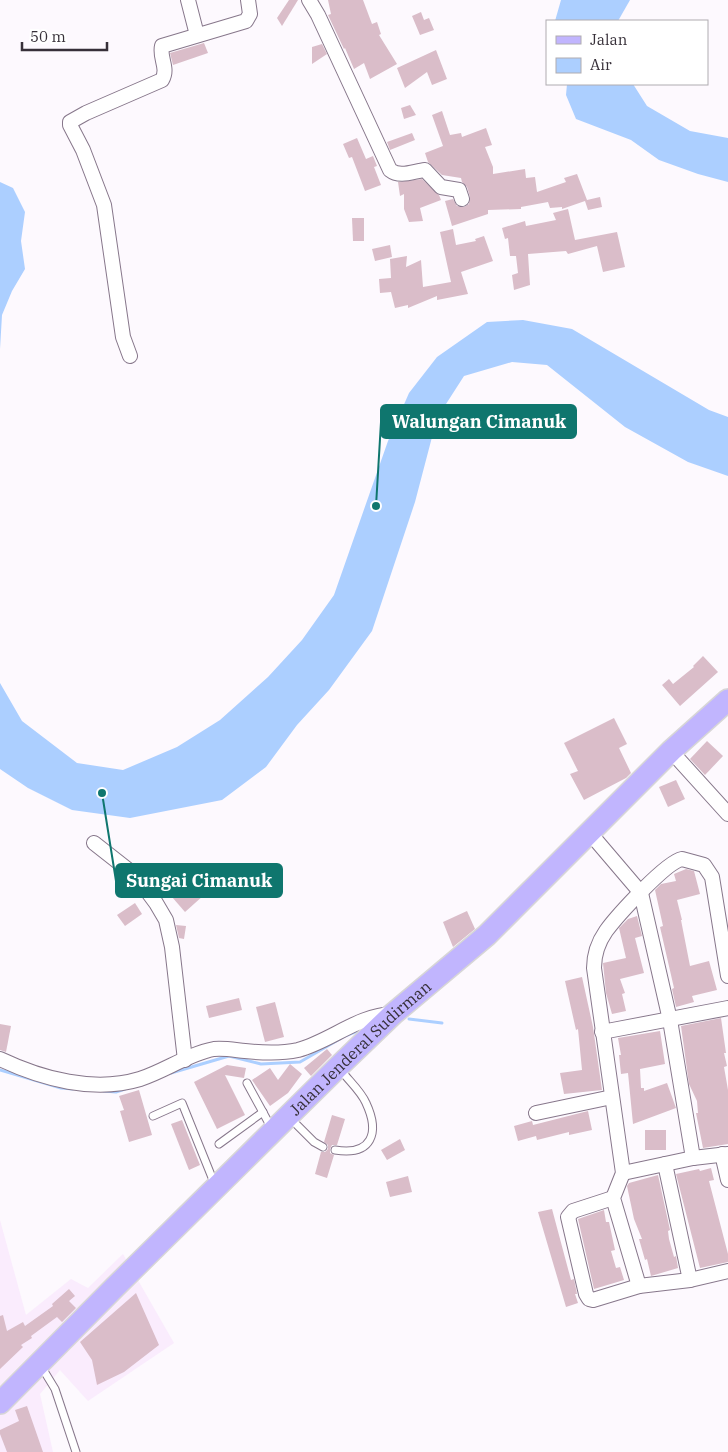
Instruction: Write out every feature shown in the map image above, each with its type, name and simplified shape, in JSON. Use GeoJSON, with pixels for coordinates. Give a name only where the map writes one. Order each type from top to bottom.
{"type":"FeatureCollection","features":[{"type":"Feature","properties":{"kind":"main road","name":"Jalan Jenderal Sudirman"},"geometry":{"type":"LineString","coordinates":[[0,1403],[338,1067],[393,1014],[486,935],[671,751],[728,700]]}},
{"type":"Feature","properties":{"kind":"street"},"geometry":{"type":"LineString","coordinates":[[188,0],[197,35]]}},
{"type":"Feature","properties":{"kind":"street"},"geometry":{"type":"LineString","coordinates":[[130,356],[123,337],[104,205],[70,122],[86,113],[162,80],[165,68],[161,51],[162,46],[246,21],[250,12],[248,0]]}},
{"type":"Feature","properties":{"kind":"street"},"geometry":{"type":"LineString","coordinates":[[309,0],[318,15],[390,170],[398,174],[425,170],[441,186],[459,190],[462,198]]}},
{"type":"Feature","properties":{"kind":"street"},"geometry":{"type":"LineString","coordinates":[[671,751],[728,814]]}},
{"type":"Feature","properties":{"kind":"street"},"geometry":{"type":"LineString","coordinates":[[589,832],[641,893],[670,1020],[693,1158]]}},
{"type":"Feature","properties":{"kind":"street"},"geometry":{"type":"LineString","coordinates":[[94,843],[136,876],[166,920],[172,947],[185,1060]]}},
{"type":"Feature","properties":{"kind":"street"},"geometry":{"type":"LineString","coordinates":[[639,1286],[613,1198],[623,1173],[602,1032],[594,958],[606,932],[641,893],[672,863],[679,859],[691,860],[704,865],[710,873],[713,882],[728,976]]}},
{"type":"Feature","properties":{"kind":"street"},"geometry":{"type":"LineString","coordinates":[[602,1032],[728,1008]]}},
{"type":"Feature","properties":{"kind":"street"},"geometry":{"type":"LineString","coordinates":[[0,1059],[14,1066],[61,1081],[97,1085],[115,1084],[141,1079],[216,1049],[278,1054],[297,1050],[310,1046],[370,1018],[381,1014],[393,1014]]}},
{"type":"Feature","properties":{"kind":"street"},"geometry":{"type":"LineString","coordinates":[[536,1113],[612,1097]]}},
{"type":"Feature","properties":{"kind":"street"},"geometry":{"type":"LineString","coordinates":[[623,1173],[693,1158],[725,1154],[728,1180]]}},
{"type":"Feature","properties":{"kind":"street"},"geometry":{"type":"LineString","coordinates":[[665,1164],[690,1280]]}},
{"type":"Feature","properties":{"kind":"street"},"geometry":{"type":"LineString","coordinates":[[613,1198],[573,1211],[568,1217],[586,1294],[589,1299],[593,1300],[639,1286],[690,1280],[728,1271]]}},
{"type":"Feature","properties":{"kind":"lane"},"geometry":{"type":"LineString","coordinates":[[336,1150],[346,1152],[363,1148],[372,1138],[374,1126],[366,1102],[338,1067]]}},
{"type":"Feature","properties":{"kind":"lane"},"geometry":{"type":"LineString","coordinates":[[247,1083],[274,1131]]}},
{"type":"Feature","properties":{"kind":"lane"},"geometry":{"type":"LineString","coordinates":[[153,1116],[182,1103],[216,1187]]}},
{"type":"Feature","properties":{"kind":"lane"},"geometry":{"type":"LineString","coordinates":[[219,1144],[263,1112]]}},
{"type":"Feature","properties":{"kind":"lane"},"geometry":{"type":"LineString","coordinates":[[288,1116],[314,1142],[322,1147]]}},
{"type":"Feature","properties":{"kind":"lane"},"geometry":{"type":"LineString","coordinates":[[40,1363],[54,1389],[76,1452]]}},
{"type":"Feature","properties":{"kind":"shaded area"},"geometry":{"type":"Polygon","coordinates":[[[0,1220],[26,1315],[71,1279],[88,1288],[123,1254],[174,1343],[88,1401],[60,1370],[40,1394],[53,1452],[0,1452],[0,1220]]]}},
{"type":"Feature","properties":{"kind":"water"},"geometry":{"type":"Polygon","coordinates":[[[561,0],[630,0],[619,20],[555,20],[561,0]]]}},
{"type":"Feature","properties":{"kind":"water"},"geometry":{"type":"Polygon","coordinates":[[[567,85],[634,85],[647,106],[690,131],[728,138],[728,182],[659,160],[631,140],[576,119],[566,95],[567,85]]]}},
{"type":"Feature","properties":{"kind":"water"},"geometry":{"type":"Polygon","coordinates":[[[0,182],[13,188],[25,212],[21,241],[25,269],[12,291],[2,315],[0,349],[0,182]]]}},
{"type":"Feature","properties":{"kind":"water"},"geometry":{"type":"Polygon","coordinates":[[[523,320],[572,329],[709,410],[728,417],[728,476],[688,462],[625,427],[547,365],[512,362],[464,376],[437,418],[415,502],[372,631],[329,690],[297,725],[266,767],[222,800],[130,818],[72,810],[28,788],[0,769],[0,683],[22,721],[77,763],[123,770],[177,747],[220,720],[268,677],[302,640],[334,595],[388,441],[409,393],[437,357],[487,322],[523,320]]]}},
{"type":"Feature","properties":{"kind":"building"},"geometry":{"type":"Polygon","coordinates":[[[289,0],[298,0],[282,26],[277,18],[289,0]]]}},
{"type":"Feature","properties":{"kind":"building"},"geometry":{"type":"Polygon","coordinates":[[[328,0],[363,0],[372,24],[377,22],[381,34],[379,35],[397,64],[370,79],[364,63],[354,69],[328,15],[331,14],[328,0]]]}},
{"type":"Feature","properties":{"kind":"building"},"geometry":{"type":"Polygon","coordinates":[[[421,12],[424,20],[429,18],[434,30],[420,35],[412,16],[421,12]]]}},
{"type":"Feature","properties":{"kind":"building"},"geometry":{"type":"Polygon","coordinates":[[[204,43],[208,53],[173,65],[170,53],[204,43]]]}},
{"type":"Feature","properties":{"kind":"building"},"geometry":{"type":"Polygon","coordinates":[[[322,44],[327,54],[312,64],[312,47],[322,44]]]}},
{"type":"Feature","properties":{"kind":"building"},"geometry":{"type":"Polygon","coordinates":[[[436,50],[447,79],[432,85],[427,72],[405,88],[397,68],[436,50]]]}},
{"type":"Feature","properties":{"kind":"building"},"geometry":{"type":"Polygon","coordinates":[[[410,105],[416,115],[404,119],[401,108],[410,105]]]}},
{"type":"Feature","properties":{"kind":"building"},"geometry":{"type":"Polygon","coordinates":[[[442,111],[450,135],[461,133],[462,137],[486,128],[492,145],[485,147],[493,167],[493,174],[525,169],[526,178],[535,177],[537,192],[566,182],[564,178],[577,174],[587,200],[600,197],[602,207],[588,210],[585,201],[562,209],[562,207],[550,208],[548,202],[521,207],[521,209],[488,210],[488,214],[452,226],[445,201],[453,199],[457,206],[464,207],[469,204],[470,197],[467,187],[461,178],[442,175],[428,162],[425,153],[443,146],[432,115],[442,111]]]}},
{"type":"Feature","properties":{"kind":"building"},"geometry":{"type":"Polygon","coordinates":[[[412,133],[415,140],[390,150],[387,142],[412,133]]]}},
{"type":"Feature","properties":{"kind":"building"},"geometry":{"type":"Polygon","coordinates":[[[357,138],[366,159],[373,156],[377,166],[374,167],[381,185],[365,191],[352,157],[349,158],[343,144],[357,138]]]}},
{"type":"Feature","properties":{"kind":"building"},"geometry":{"type":"Polygon","coordinates":[[[422,179],[439,195],[441,200],[420,208],[423,221],[409,222],[404,209],[404,194],[400,196],[398,182],[422,179]]]}},
{"type":"Feature","properties":{"kind":"building"},"geometry":{"type":"Polygon","coordinates":[[[568,209],[575,240],[617,232],[625,267],[603,272],[597,246],[568,254],[566,251],[528,254],[530,285],[514,290],[512,275],[518,273],[516,256],[510,256],[508,238],[505,239],[502,228],[525,221],[526,226],[556,220],[553,213],[568,209]]]}},
{"type":"Feature","properties":{"kind":"building"},"geometry":{"type":"Polygon","coordinates":[[[352,218],[364,218],[364,241],[353,241],[352,218]]]}},
{"type":"Feature","properties":{"kind":"building"},"geometry":{"type":"Polygon","coordinates":[[[453,229],[456,245],[476,241],[475,239],[484,236],[493,261],[461,272],[468,294],[437,300],[437,296],[408,308],[408,305],[395,308],[391,292],[380,293],[379,279],[391,278],[390,259],[407,256],[406,267],[421,260],[423,287],[451,282],[440,232],[453,229]]]}},
{"type":"Feature","properties":{"kind":"building"},"geometry":{"type":"Polygon","coordinates":[[[390,245],[392,257],[375,261],[372,249],[390,245]]]}},
{"type":"Feature","properties":{"kind":"building"},"geometry":{"type":"Polygon","coordinates":[[[703,656],[718,672],[680,706],[662,685],[669,679],[673,684],[694,667],[703,656]]]}},
{"type":"Feature","properties":{"kind":"building"},"geometry":{"type":"Polygon","coordinates":[[[614,718],[627,744],[619,748],[631,773],[626,778],[584,800],[570,774],[578,771],[564,743],[614,718]]]}},
{"type":"Feature","properties":{"kind":"building"},"geometry":{"type":"Polygon","coordinates":[[[707,741],[723,756],[705,775],[690,759],[707,741]]]}},
{"type":"Feature","properties":{"kind":"building"},"geometry":{"type":"Polygon","coordinates":[[[676,780],[685,799],[668,807],[659,787],[676,780]]]}},
{"type":"Feature","properties":{"kind":"building"},"geometry":{"type":"Polygon","coordinates":[[[686,869],[694,871],[700,894],[677,900],[690,966],[709,961],[717,990],[692,996],[694,1002],[676,1007],[672,989],[674,988],[660,927],[663,926],[655,890],[661,884],[676,881],[674,874],[686,869]]]}},
{"type":"Feature","properties":{"kind":"building"},"geometry":{"type":"Polygon","coordinates":[[[199,872],[213,887],[185,912],[172,897],[199,872]]]}},
{"type":"Feature","properties":{"kind":"building"},"geometry":{"type":"Polygon","coordinates":[[[135,903],[142,914],[125,926],[117,915],[135,903]]]}},
{"type":"Feature","properties":{"kind":"building"},"geometry":{"type":"Polygon","coordinates":[[[467,911],[475,929],[453,947],[443,922],[467,911]]]}},
{"type":"Feature","properties":{"kind":"building"},"geometry":{"type":"Polygon","coordinates":[[[637,916],[642,936],[635,938],[644,973],[620,979],[625,993],[622,994],[626,1011],[612,1014],[606,993],[603,963],[626,958],[619,928],[628,919],[637,916]]]}},
{"type":"Feature","properties":{"kind":"building"},"geometry":{"type":"Polygon","coordinates":[[[176,925],[186,926],[184,939],[179,938],[176,925]]]}},
{"type":"Feature","properties":{"kind":"building"},"geometry":{"type":"Polygon","coordinates":[[[582,977],[593,1027],[602,1090],[564,1094],[560,1073],[582,1070],[578,1029],[576,1030],[565,981],[582,977]]]}},
{"type":"Feature","properties":{"kind":"building"},"geometry":{"type":"Polygon","coordinates":[[[239,998],[242,1010],[209,1018],[206,1006],[239,998]]]}},
{"type":"Feature","properties":{"kind":"building"},"geometry":{"type":"Polygon","coordinates":[[[275,1002],[284,1037],[265,1042],[256,1007],[275,1002]]]}},
{"type":"Feature","properties":{"kind":"building"},"geometry":{"type":"Polygon","coordinates":[[[721,1018],[727,1066],[724,1067],[728,1090],[728,1144],[703,1148],[696,1113],[698,1113],[697,1101],[689,1084],[681,1026],[721,1018]]]}},
{"type":"Feature","properties":{"kind":"building"},"geometry":{"type":"Polygon","coordinates":[[[0,1024],[11,1026],[6,1052],[0,1050],[0,1024]]]}},
{"type":"Feature","properties":{"kind":"building"},"geometry":{"type":"Polygon","coordinates":[[[660,1031],[665,1064],[640,1069],[641,1088],[644,1088],[644,1091],[667,1083],[676,1108],[633,1124],[628,1073],[621,1074],[619,1055],[621,1055],[618,1038],[660,1031]]]}},
{"type":"Feature","properties":{"kind":"building"},"geometry":{"type":"Polygon","coordinates":[[[327,1049],[332,1055],[311,1076],[304,1068],[327,1049]]]}},
{"type":"Feature","properties":{"kind":"building"},"geometry":{"type":"Polygon","coordinates":[[[290,1064],[302,1074],[288,1093],[270,1106],[252,1080],[270,1068],[278,1080],[290,1064]]]}},
{"type":"Feature","properties":{"kind":"building"},"geometry":{"type":"Polygon","coordinates":[[[227,1065],[246,1068],[244,1078],[225,1075],[245,1115],[217,1129],[194,1082],[227,1065]]]}},
{"type":"Feature","properties":{"kind":"building"},"geometry":{"type":"Polygon","coordinates":[[[139,1090],[152,1135],[129,1142],[120,1111],[124,1110],[119,1096],[139,1090]]]}},
{"type":"Feature","properties":{"kind":"building"},"geometry":{"type":"Polygon","coordinates":[[[588,1111],[592,1130],[569,1135],[569,1132],[537,1140],[536,1136],[518,1141],[514,1126],[532,1121],[533,1125],[588,1111]]]}},
{"type":"Feature","properties":{"kind":"building"},"geometry":{"type":"Polygon","coordinates":[[[332,1115],[345,1119],[337,1145],[332,1145],[330,1149],[330,1153],[334,1155],[327,1178],[315,1174],[321,1152],[325,1152],[328,1149],[328,1145],[324,1142],[332,1115]]]}},
{"type":"Feature","properties":{"kind":"building"},"geometry":{"type":"Polygon","coordinates":[[[182,1120],[200,1165],[189,1170],[171,1124],[182,1120]]]}},
{"type":"Feature","properties":{"kind":"building"},"geometry":{"type":"Polygon","coordinates":[[[645,1130],[666,1130],[666,1150],[645,1150],[645,1130]]]}},
{"type":"Feature","properties":{"kind":"building"},"geometry":{"type":"Polygon","coordinates":[[[400,1139],[405,1150],[387,1160],[381,1150],[400,1139]]]}},
{"type":"Feature","properties":{"kind":"building"},"geometry":{"type":"Polygon","coordinates":[[[711,1168],[714,1180],[709,1181],[728,1254],[728,1262],[700,1268],[676,1174],[711,1168]]]}},
{"type":"Feature","properties":{"kind":"building"},"geometry":{"type":"Polygon","coordinates":[[[658,1175],[670,1230],[668,1231],[669,1239],[674,1257],[676,1256],[678,1268],[651,1276],[639,1239],[642,1239],[634,1219],[627,1186],[629,1183],[658,1175]]]}},
{"type":"Feature","properties":{"kind":"building"},"geometry":{"type":"Polygon","coordinates":[[[408,1176],[412,1192],[390,1197],[386,1182],[408,1176]]]}},
{"type":"Feature","properties":{"kind":"building"},"geometry":{"type":"Polygon","coordinates":[[[552,1209],[571,1280],[574,1279],[577,1294],[575,1294],[578,1303],[566,1307],[538,1212],[552,1209]]]}},
{"type":"Feature","properties":{"kind":"building"},"geometry":{"type":"Polygon","coordinates":[[[604,1210],[606,1222],[609,1222],[615,1250],[611,1251],[616,1268],[620,1267],[624,1280],[594,1289],[578,1219],[604,1210]]]}},
{"type":"Feature","properties":{"kind":"building"},"geometry":{"type":"Polygon","coordinates":[[[69,1289],[75,1296],[69,1301],[76,1308],[62,1322],[57,1317],[31,1336],[32,1338],[21,1345],[23,1347],[0,1369],[0,1316],[3,1315],[7,1331],[23,1322],[25,1326],[53,1306],[52,1304],[69,1289]]]}},
{"type":"Feature","properties":{"kind":"building"},"geometry":{"type":"Polygon","coordinates":[[[136,1293],[159,1345],[124,1372],[97,1385],[92,1360],[80,1342],[136,1293]]]}},
{"type":"Feature","properties":{"kind":"building"},"geometry":{"type":"Polygon","coordinates":[[[27,1406],[43,1452],[7,1452],[0,1430],[19,1421],[15,1410],[27,1406]]]}},
{"type":"Feature","properties":{"kind":"waterway"},"geometry":{"type":"LineString","coordinates":[[409,1019],[442,1023]]}},
{"type":"Feature","properties":{"kind":"waterway"},"geometry":{"type":"LineString","coordinates":[[171,1073],[229,1056],[261,1064],[300,1062],[345,1036],[365,1028]]}},
{"type":"Feature","properties":{"kind":"waterway"},"geometry":{"type":"LineString","coordinates":[[0,1070],[61,1088],[73,1089]]}},
{"type":"Feature","properties":{"kind":"waterway"},"geometry":{"type":"LineString","coordinates":[[104,1091],[116,1092],[125,1089]]}},
{"type":"Feature","properties":{"kind":"place","name":"Walungan Cimanuk"},"geometry":{"type":"Point","coordinates":[376,506]}},
{"type":"Feature","properties":{"kind":"place","name":"Sungai Cimanuk"},"geometry":{"type":"Point","coordinates":[102,793]}}]}
